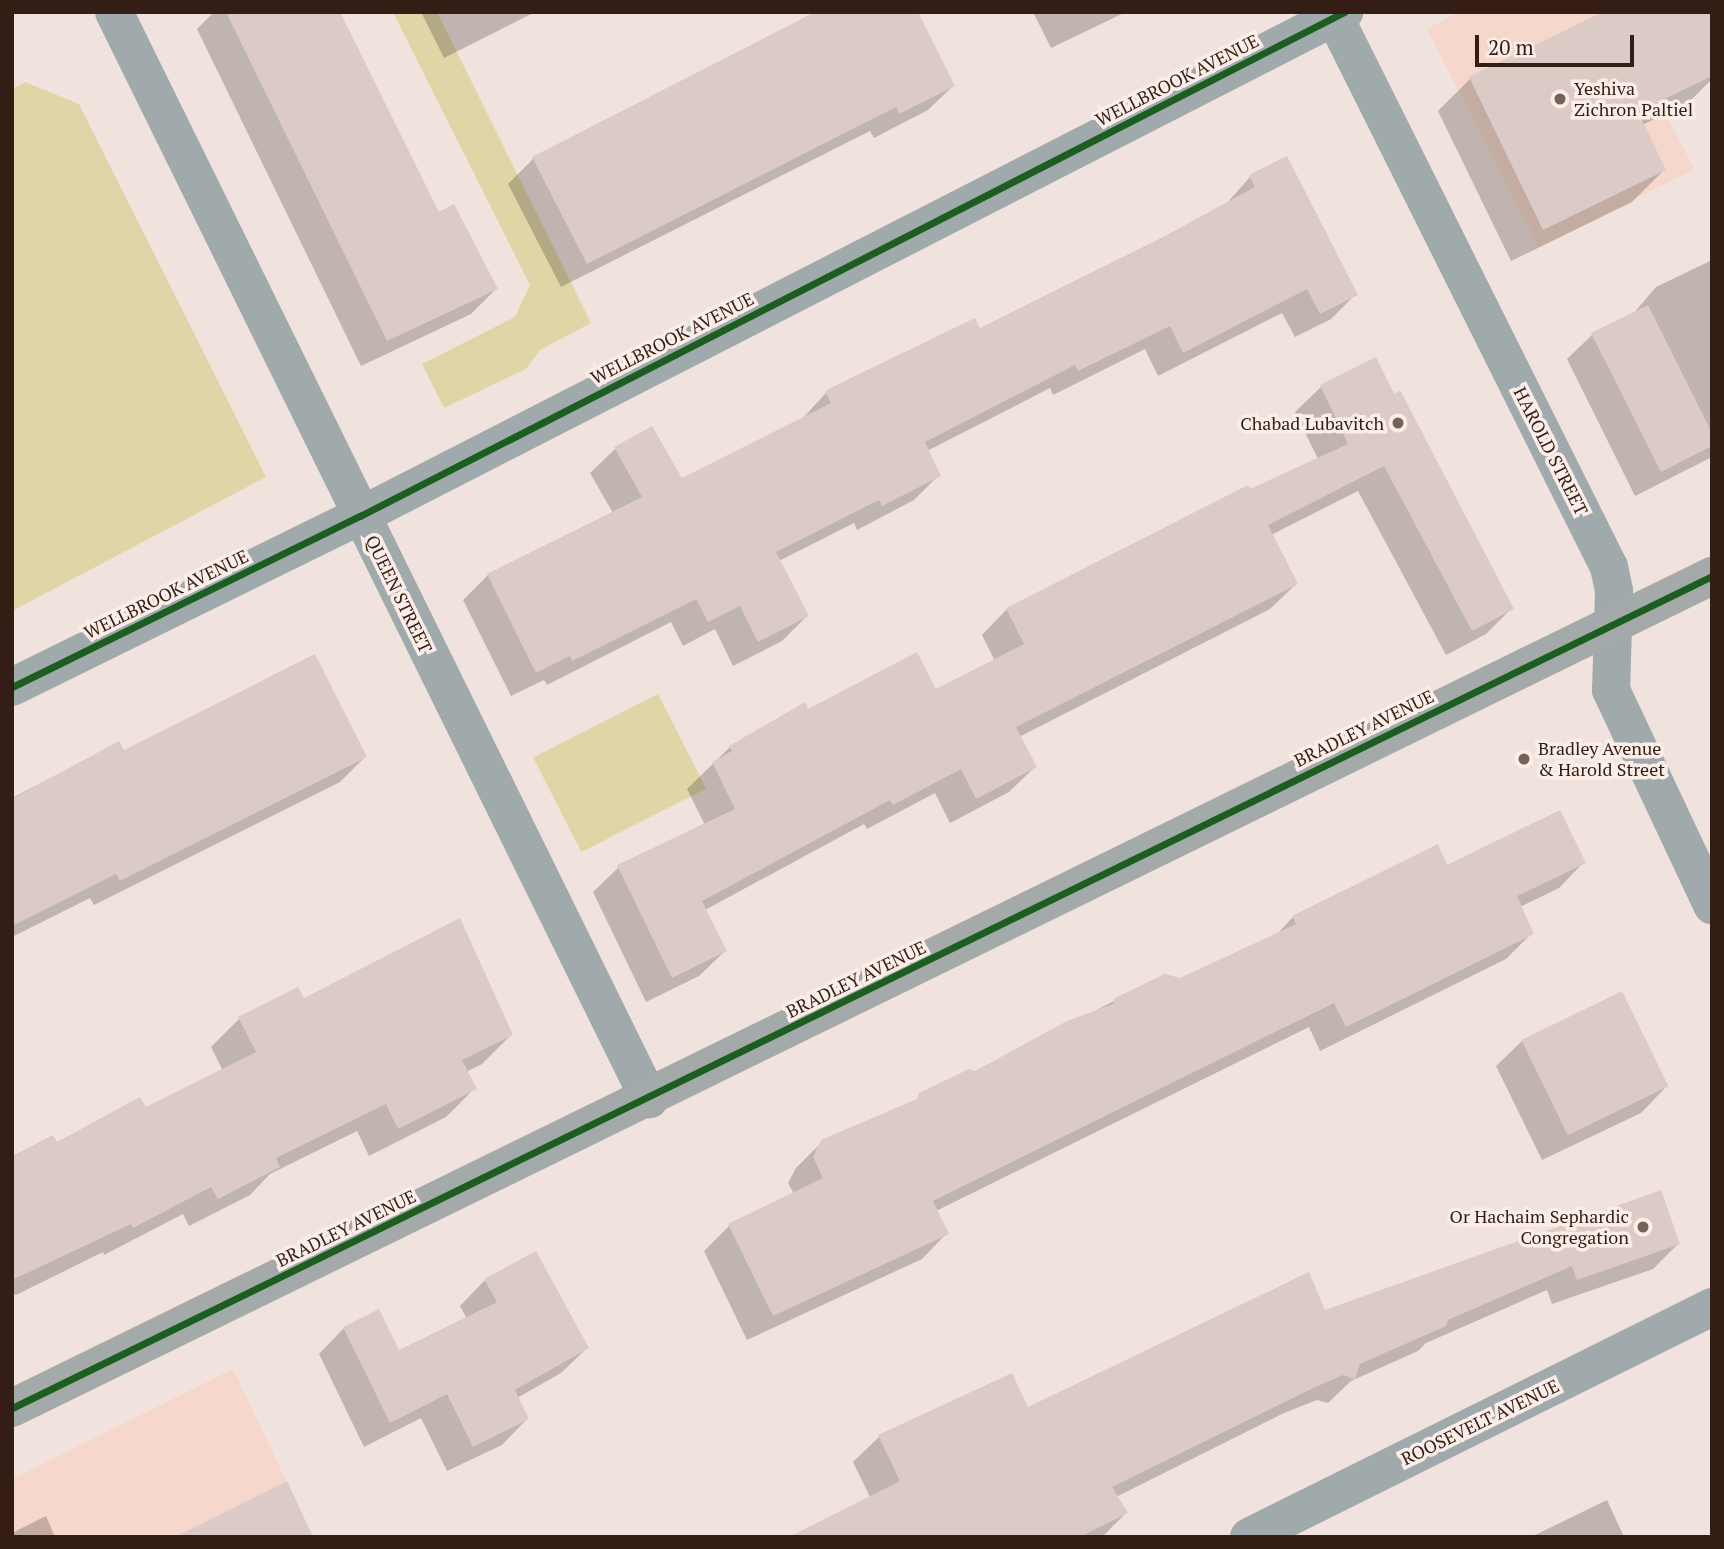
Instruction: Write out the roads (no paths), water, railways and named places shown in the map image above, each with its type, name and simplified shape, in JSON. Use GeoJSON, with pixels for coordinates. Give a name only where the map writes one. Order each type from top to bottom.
{"type":"FeatureCollection","features":[{"type":"Feature","properties":{"kind":"street","name":"QUEEN STREET"},"geometry":{"type":"LineString","coordinates":[[114,12],[649,1098]]}},
{"type":"Feature","properties":{"kind":"street","name":"WELLBROOK AVENUE"},"geometry":{"type":"LineString","coordinates":[[12,687],[360,516],[1337,14]]}},
{"type":"Feature","properties":{"kind":"street","name":"HAROLD STREET"},"geometry":{"type":"LineString","coordinates":[[1337,14],[1609,567],[1611,690],[1618,711],[1712,905]]}},
{"type":"Feature","properties":{"kind":"street","name":"BRADLEY AVENUE"},"geometry":{"type":"LineString","coordinates":[[12,1408],[1712,576]]}},
{"type":"Feature","properties":{"kind":"street","name":"ROOSEVELT AVENUE"},"geometry":{"type":"LineString","coordinates":[[1249,1537],[1712,1307]]}},
{"type":"Feature","properties":{"kind":"place","name":"Yeshiva Zichron Paltiel"},"geometry":{"type":"Point","coordinates":[1560,99]}},
{"type":"Feature","properties":{"kind":"place","name":"Chabad Lubavitch"},"geometry":{"type":"Point","coordinates":[1398,423]}},
{"type":"Feature","properties":{"kind":"place","name":"Bradley Avenue & Harold Street"},"geometry":{"type":"Point","coordinates":[1524,759]}},
{"type":"Feature","properties":{"kind":"place","name":"Or Hachaim Sephardic Congregation"},"geometry":{"type":"Point","coordinates":[1643,1227]}}]}
